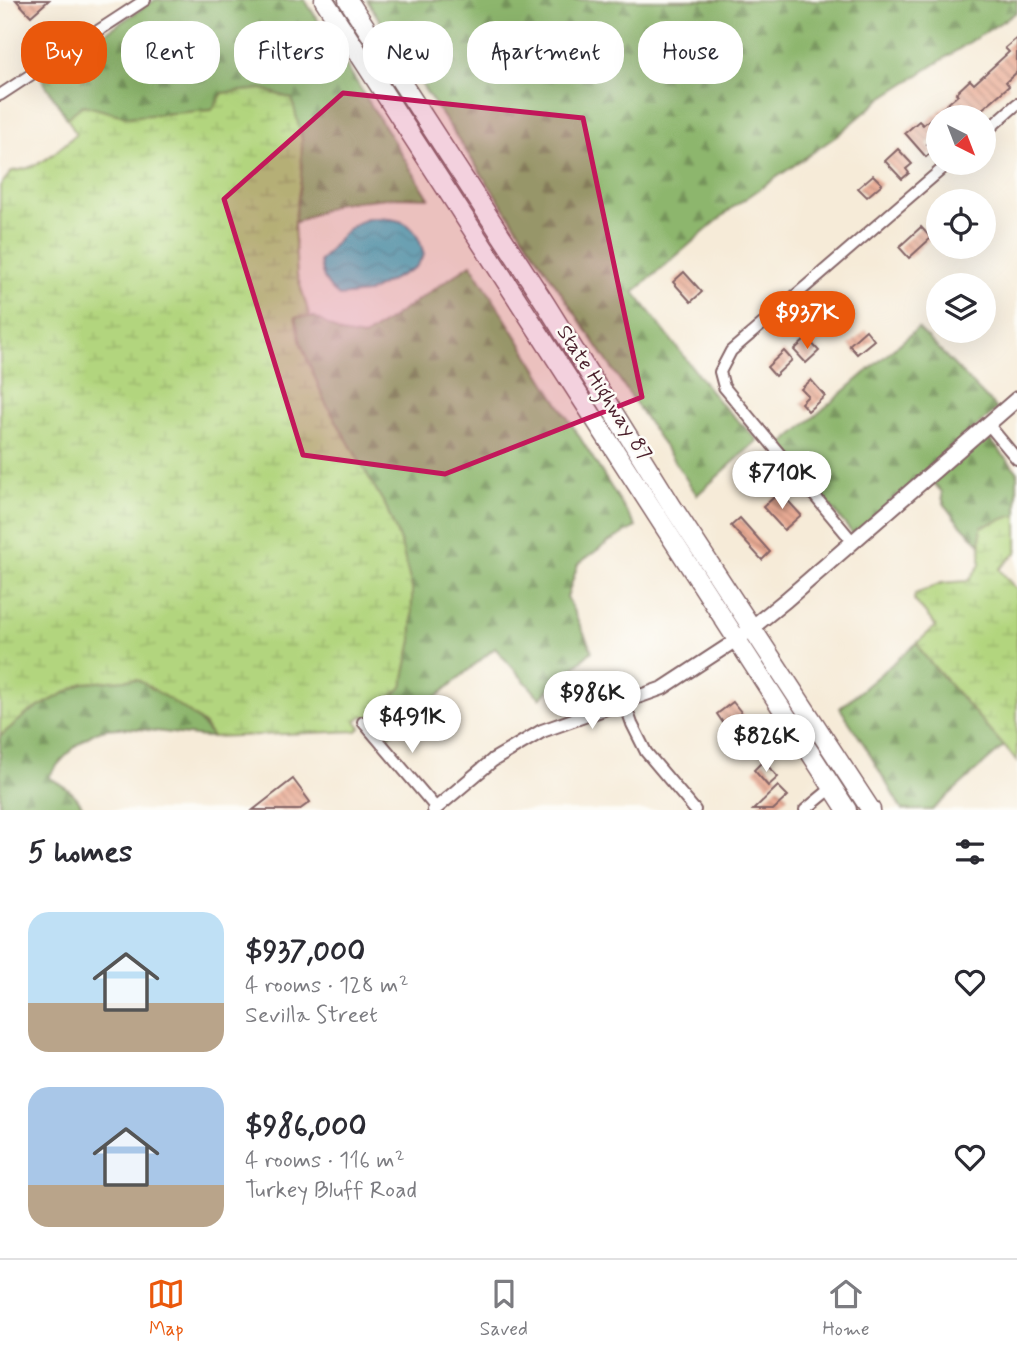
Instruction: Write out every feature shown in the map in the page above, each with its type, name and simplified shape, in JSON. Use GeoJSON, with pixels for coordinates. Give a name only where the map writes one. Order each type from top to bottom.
{"type":"FeatureCollection","features":[{"type":"Feature","properties":{"kind":"highway","name":"State Highway 87"},"geometry":{"type":"LineString","coordinates":[[324,0],[847,810]]}},
{"type":"Feature","properties":{"kind":"highway"},"geometry":{"type":"LineString","coordinates":[[348,0],[871,810]]}},
{"type":"Feature","properties":{"kind":"main road"},"geometry":{"type":"LineString","coordinates":[[738,639],[1017,399]]}},
{"type":"Feature","properties":{"kind":"street"},"geometry":{"type":"LineString","coordinates":[[0,95],[145,0]]}},
{"type":"Feature","properties":{"kind":"street"},"geometry":{"type":"LineString","coordinates":[[996,122],[1017,104]]}},
{"type":"Feature","properties":{"kind":"street"},"geometry":{"type":"LineString","coordinates":[[853,541],[724,387],[720,372],[731,351],[935,175]]}},
{"type":"Feature","properties":{"kind":"street"},"geometry":{"type":"LineString","coordinates":[[988,424],[1017,459]]}},
{"type":"Feature","properties":{"kind":"street"},"geometry":{"type":"LineString","coordinates":[[363,722],[435,809],[493,760],[542,731],[663,688],[738,639]]}},
{"type":"Feature","properties":{"kind":"street"},"geometry":{"type":"LineString","coordinates":[[624,701],[646,752],[695,810]]}},
{"type":"Feature","properties":{"kind":"street"},"geometry":{"type":"LineString","coordinates":[[805,810],[833,787]]}},
{"type":"Feature","properties":{"kind":"highlighted area"},"geometry":{"type":"Polygon","coordinates":[[[343,93],[583,118],[642,397],[445,474],[303,455],[224,199],[343,93]]]}},
{"type":"Feature","properties":{"kind":"green space"},"geometry":{"type":"Polygon","coordinates":[[[155,0],[305,0],[318,21],[234,21],[234,84],[349,84],[349,70],[429,198],[397,197],[339,203],[294,223],[301,178],[302,140],[292,99],[262,89],[223,93],[212,110],[127,117],[83,105],[67,118],[45,84],[107,84],[107,32],[121,22],[121,84],[220,84],[220,21],[123,21],[155,0]]]}},
{"type":"Feature","properties":{"kind":"green space"},"geometry":{"type":"Polygon","coordinates":[[[367,0],[1017,0],[1017,12],[882,98],[838,135],[732,208],[634,292],[720,403],[758,440],[697,495],[421,84],[453,84],[453,21],[380,21],[367,0]]]}},
{"type":"Feature","properties":{"kind":"green space"},"geometry":{"type":"Polygon","coordinates":[[[262,89],[292,99],[302,140],[301,178],[294,223],[297,275],[310,317],[295,317],[301,344],[325,402],[386,507],[401,544],[412,589],[412,640],[402,687],[367,719],[363,715],[356,721],[361,727],[357,731],[212,737],[205,725],[186,710],[137,679],[83,683],[29,712],[0,736],[0,186],[12,171],[39,163],[76,134],[67,118],[83,105],[127,117],[212,110],[223,93],[262,89]]]}},
{"type":"Feature","properties":{"kind":"green space"},"geometry":{"type":"Polygon","coordinates":[[[471,264],[636,527],[610,541],[578,564],[567,597],[592,651],[540,698],[495,648],[386,739],[367,719],[402,687],[412,640],[412,589],[401,544],[386,507],[325,402],[301,344],[295,316],[315,317],[341,333],[364,337],[471,264]]]}},
{"type":"Feature","properties":{"kind":"green space"},"geometry":{"type":"Polygon","coordinates":[[[918,328],[926,336],[926,343],[933,343],[997,409],[853,534],[780,446],[918,328]]]}},
{"type":"Feature","properties":{"kind":"green space"},"geometry":{"type":"Polygon","coordinates":[[[985,434],[1017,471],[1017,516],[981,527],[982,546],[950,513],[945,506],[942,492],[931,480],[985,434]]]}},
{"type":"Feature","properties":{"kind":"green space"},"geometry":{"type":"Polygon","coordinates":[[[1017,516],[1017,552],[999,569],[1017,590],[1017,761],[923,654],[917,643],[936,626],[914,600],[915,594],[941,583],[968,581],[980,565],[981,527],[1017,516]]]}},
{"type":"Feature","properties":{"kind":"green space"},"geometry":{"type":"Polygon","coordinates":[[[917,643],[923,654],[1004,746],[932,810],[902,810],[840,708],[917,643]]]}},
{"type":"Feature","properties":{"kind":"green space"},"geometry":{"type":"Polygon","coordinates":[[[137,679],[188,711],[212,737],[126,728],[102,730],[87,737],[72,750],[49,777],[74,794],[84,810],[0,810],[0,736],[29,712],[83,683],[137,679]]]}},
{"type":"Feature","properties":{"kind":"water"},"geometry":{"type":"Polygon","coordinates":[[[371,218],[392,219],[406,224],[417,235],[424,255],[416,267],[367,293],[339,296],[325,281],[320,261],[348,229],[371,218]]]}},
{"type":"Feature","properties":{"kind":"building"},"geometry":{"type":"Polygon","coordinates":[[[16,0],[49,0],[31,16],[16,0]]]}},
{"type":"Feature","properties":{"kind":"building"},"geometry":{"type":"Polygon","coordinates":[[[1017,38],[1017,72],[1006,82],[1009,86],[987,105],[946,105],[970,80],[974,84],[1009,52],[1005,48],[1017,38]]]}},
{"type":"Feature","properties":{"kind":"building"},"geometry":{"type":"Polygon","coordinates":[[[919,121],[923,125],[926,122],[926,157],[905,133],[919,121]]]}},
{"type":"Feature","properties":{"kind":"building"},"geometry":{"type":"Polygon","coordinates":[[[898,149],[912,164],[906,169],[909,173],[902,179],[885,161],[898,149]]]}},
{"type":"Feature","properties":{"kind":"building"},"geometry":{"type":"Polygon","coordinates":[[[873,175],[882,184],[867,197],[858,188],[873,175]]]}},
{"type":"Feature","properties":{"kind":"building"},"geometry":{"type":"Polygon","coordinates":[[[921,227],[926,232],[926,243],[909,258],[899,247],[921,227]]]}},
{"type":"Feature","properties":{"kind":"building"},"geometry":{"type":"Polygon","coordinates":[[[684,272],[702,292],[691,302],[673,282],[684,272]]]}},
{"type":"Feature","properties":{"kind":"building"},"geometry":{"type":"Polygon","coordinates":[[[866,330],[874,340],[857,354],[849,345],[866,330]]]}},
{"type":"Feature","properties":{"kind":"building"},"geometry":{"type":"Polygon","coordinates":[[[807,338],[819,351],[806,363],[794,350],[807,338]]]}},
{"type":"Feature","properties":{"kind":"building"},"geometry":{"type":"Polygon","coordinates":[[[784,351],[792,360],[775,376],[767,367],[784,351]]]}},
{"type":"Feature","properties":{"kind":"building"},"geometry":{"type":"Polygon","coordinates":[[[811,380],[825,396],[808,411],[801,403],[808,396],[801,389],[811,380]]]}},
{"type":"Feature","properties":{"kind":"building"},"geometry":{"type":"Polygon","coordinates":[[[780,492],[801,515],[784,530],[763,507],[780,492]]]}},
{"type":"Feature","properties":{"kind":"building"},"geometry":{"type":"Polygon","coordinates":[[[740,518],[770,552],[762,560],[731,526],[740,518]]]}},
{"type":"Feature","properties":{"kind":"building"},"geometry":{"type":"Polygon","coordinates":[[[733,702],[745,717],[728,730],[717,714],[733,702]]]}},
{"type":"Feature","properties":{"kind":"building"},"geometry":{"type":"Polygon","coordinates":[[[763,761],[778,777],[768,786],[754,770],[763,761]]]}},
{"type":"Feature","properties":{"kind":"building"},"geometry":{"type":"Polygon","coordinates":[[[293,779],[310,802],[299,810],[253,810],[293,779]]]}},
{"type":"Feature","properties":{"kind":"building"},"geometry":{"type":"Polygon","coordinates":[[[778,786],[788,796],[773,810],[753,810],[778,786]]]}}]}
